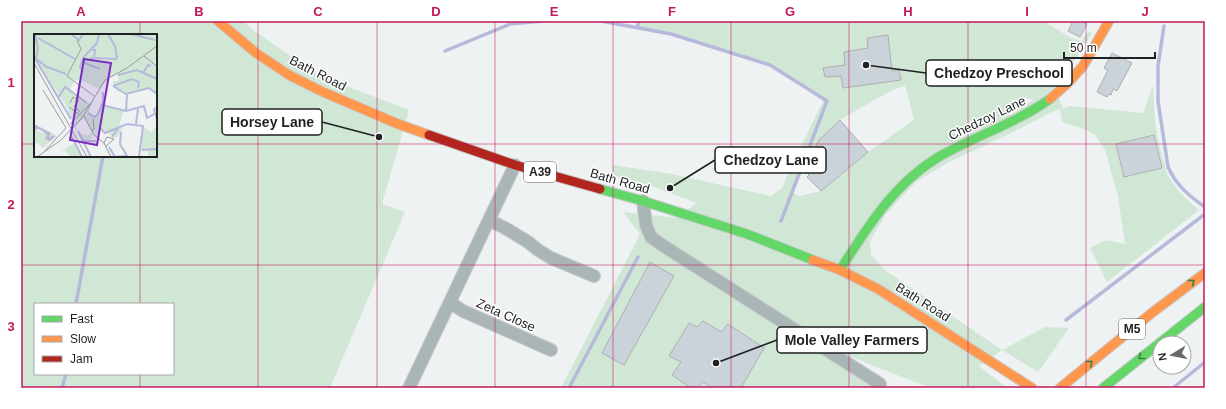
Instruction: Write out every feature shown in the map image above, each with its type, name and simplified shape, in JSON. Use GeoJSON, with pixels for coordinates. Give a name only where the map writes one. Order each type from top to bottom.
{"type":"FeatureCollection","features":[{"type":"Feature","properties":{"kind":"main road","name":"Bath Road"},"geometry":{"type":"LineString","coordinates":[[218,21],[256,53],[289,75],[323,92],[398,124],[515,165],[643,201],[747,234],[840,270],[878,289],[1032,388]]}},
{"type":"Feature","properties":{"kind":"main road","name":"Chedzoy Lane"},"geometry":{"type":"LineString","coordinates":[[840,270],[878,211],[894,193],[916,174],[945,154],[1036,109],[1052,98],[1084,65],[1109,21]]}},
{"type":"Feature","properties":{"kind":"main road","name":"M5"},"geometry":{"type":"LineString","coordinates":[[1060,388],[1153,312],[1205,273]]}},
{"type":"Feature","properties":{"kind":"main road","name":"M5"},"geometry":{"type":"LineString","coordinates":[[1103,388],[1205,307]]}},
{"type":"Feature","properties":{"kind":"street"},"geometry":{"type":"LineString","coordinates":[[409,388],[451,303],[515,165]]}},
{"type":"Feature","properties":{"kind":"street"},"geometry":{"type":"LineString","coordinates":[[643,201],[646,225],[651,237],[880,384]]}},
{"type":"Feature","properties":{"kind":"street"},"geometry":{"type":"LineString","coordinates":[[489,220],[505,228],[530,237],[538,250],[551,258],[594,276]]}},
{"type":"Feature","properties":{"kind":"street","name":"Zeta Close"},"geometry":{"type":"LineString","coordinates":[[451,303],[463,311],[551,350]]}},
{"type":"Feature","properties":{"kind":"green space"},"geometry":{"type":"Polygon","coordinates":[[[21,21],[243,21],[256,32],[318,75],[409,110],[382,204],[405,212],[330,388],[21,388],[21,21]]]}},
{"type":"Feature","properties":{"kind":"green space"},"geometry":{"type":"Polygon","coordinates":[[[639,21],[1043,21],[1071,38],[1081,41],[1088,32],[1092,33],[1075,60],[1065,72],[1053,82],[1063,108],[1070,106],[1143,113],[1153,85],[1155,121],[1159,144],[1168,176],[1180,193],[1199,210],[1107,282],[1090,248],[1106,240],[1125,244],[1118,196],[1105,150],[1095,135],[1084,129],[1062,122],[1060,111],[1062,109],[1052,112],[947,163],[916,182],[886,214],[870,241],[871,255],[885,270],[1002,350],[979,366],[1007,388],[930,388],[844,354],[798,325],[879,388],[561,388],[640,234],[623,212],[678,218],[696,203],[649,185],[612,175],[613,165],[672,174],[771,196],[782,188],[824,99],[770,65],[671,34],[637,28],[639,21]],[[905,85],[891,91],[840,120],[819,140],[792,192],[799,196],[821,191],[868,152],[914,120],[905,85]],[[1025,97],[1009,107],[1009,116],[1033,100],[1025,97]]]}},
{"type":"Feature","properties":{"kind":"green space"},"geometry":{"type":"Polygon","coordinates":[[[1045,327],[1069,328],[1038,372],[1002,350],[1045,327]]]}},
{"type":"Feature","properties":{"kind":"building"},"geometry":{"type":"Polygon","coordinates":[[[1073,21],[1081,21],[1087,24],[1080,37],[1068,31],[1073,21]]]}},
{"type":"Feature","properties":{"kind":"building"},"geometry":{"type":"Polygon","coordinates":[[[888,35],[892,71],[899,70],[901,80],[843,88],[841,76],[825,77],[823,68],[845,65],[844,52],[868,48],[867,38],[888,35]]]}},
{"type":"Feature","properties":{"kind":"building"},"geometry":{"type":"Polygon","coordinates":[[[1112,53],[1132,63],[1117,91],[1113,89],[1111,95],[1109,94],[1107,97],[1097,92],[1108,70],[1104,68],[1112,53]]]}},
{"type":"Feature","properties":{"kind":"building"},"geometry":{"type":"Polygon","coordinates":[[[840,120],[868,152],[821,191],[807,177],[809,175],[804,170],[819,140],[840,120]]]}},
{"type":"Feature","properties":{"kind":"building"},"geometry":{"type":"Polygon","coordinates":[[[1154,135],[1162,168],[1124,177],[1116,144],[1154,135]]]}},
{"type":"Feature","properties":{"kind":"building"},"geometry":{"type":"Polygon","coordinates":[[[650,262],[674,276],[624,365],[602,353],[650,262]]]}},
{"type":"Feature","properties":{"kind":"building"},"geometry":{"type":"Polygon","coordinates":[[[703,321],[721,332],[728,324],[764,348],[741,388],[713,388],[703,382],[697,388],[691,388],[672,375],[681,362],[669,356],[689,323],[697,327],[703,321]]]}},
{"type":"Feature","properties":{"kind":"waterway"},"geometry":{"type":"LineString","coordinates":[[445,51],[510,24],[544,21]]}},
{"type":"Feature","properties":{"kind":"waterway"},"geometry":{"type":"LineString","coordinates":[[601,21],[671,34],[770,65],[827,101],[781,221]]}},
{"type":"Feature","properties":{"kind":"waterway"},"geometry":{"type":"LineString","coordinates":[[637,28],[639,21]]}},
{"type":"Feature","properties":{"kind":"waterway"},"geometry":{"type":"LineString","coordinates":[[1164,26],[1158,66],[1158,101],[1168,167],[1184,190],[1205,207]]}},
{"type":"Feature","properties":{"kind":"waterway"},"geometry":{"type":"LineString","coordinates":[[76,303],[103,157]]}},
{"type":"Feature","properties":{"kind":"waterway"},"geometry":{"type":"LineString","coordinates":[[1066,320],[1205,214]]}},
{"type":"Feature","properties":{"kind":"waterway"},"geometry":{"type":"LineString","coordinates":[[569,388],[638,257]]}},
{"type":"Feature","properties":{"kind":"waterway"},"geometry":{"type":"LineString","coordinates":[[1173,388],[1205,362]]}},
{"type":"Feature","properties":{"kind":"waterway"},"geometry":{"type":"LineString","coordinates":[[62,388],[66,375]]}},
{"type":"Feature","properties":{"kind":"traffic: fast"},"geometry":{"type":"LineString","coordinates":[[840,270],[872,221],[896,192],[910,178],[942,155],[1024,115],[1050,99]]}},
{"type":"Feature","properties":{"kind":"traffic: fast"},"geometry":{"type":"LineString","coordinates":[[600,189],[747,234],[813,260]]}},
{"type":"Feature","properties":{"kind":"traffic: fast"},"geometry":{"type":"LineString","coordinates":[[1103,388],[1205,307]]}},
{"type":"Feature","properties":{"kind":"traffic: slow"},"geometry":{"type":"LineString","coordinates":[[218,21],[256,53],[289,75],[323,92],[398,124],[429,135]]}},
{"type":"Feature","properties":{"kind":"traffic: slow"},"geometry":{"type":"LineString","coordinates":[[1050,99],[1068,83],[1083,66],[1109,21]]}},
{"type":"Feature","properties":{"kind":"traffic: slow"},"geometry":{"type":"LineString","coordinates":[[813,260],[840,270],[878,289],[1032,388]]}},
{"type":"Feature","properties":{"kind":"traffic: slow"},"geometry":{"type":"LineString","coordinates":[[1060,388],[1153,312],[1205,273]]}},
{"type":"Feature","properties":{"kind":"traffic: jam"},"geometry":{"type":"LineString","coordinates":[[429,135],[515,165],[600,189]]}},
{"type":"Feature","properties":{"kind":"place","name":"Chedzoy Preschool"},"geometry":{"type":"Point","coordinates":[866,65]}},
{"type":"Feature","properties":{"kind":"place","name":"Horsey Lane"},"geometry":{"type":"Point","coordinates":[379,137]}},
{"type":"Feature","properties":{"kind":"place","name":"Chedzoy Lane"},"geometry":{"type":"Point","coordinates":[670,188]}},
{"type":"Feature","properties":{"kind":"place","name":"Mole Valley Farmers"},"geometry":{"type":"Point","coordinates":[716,363]}}]}
